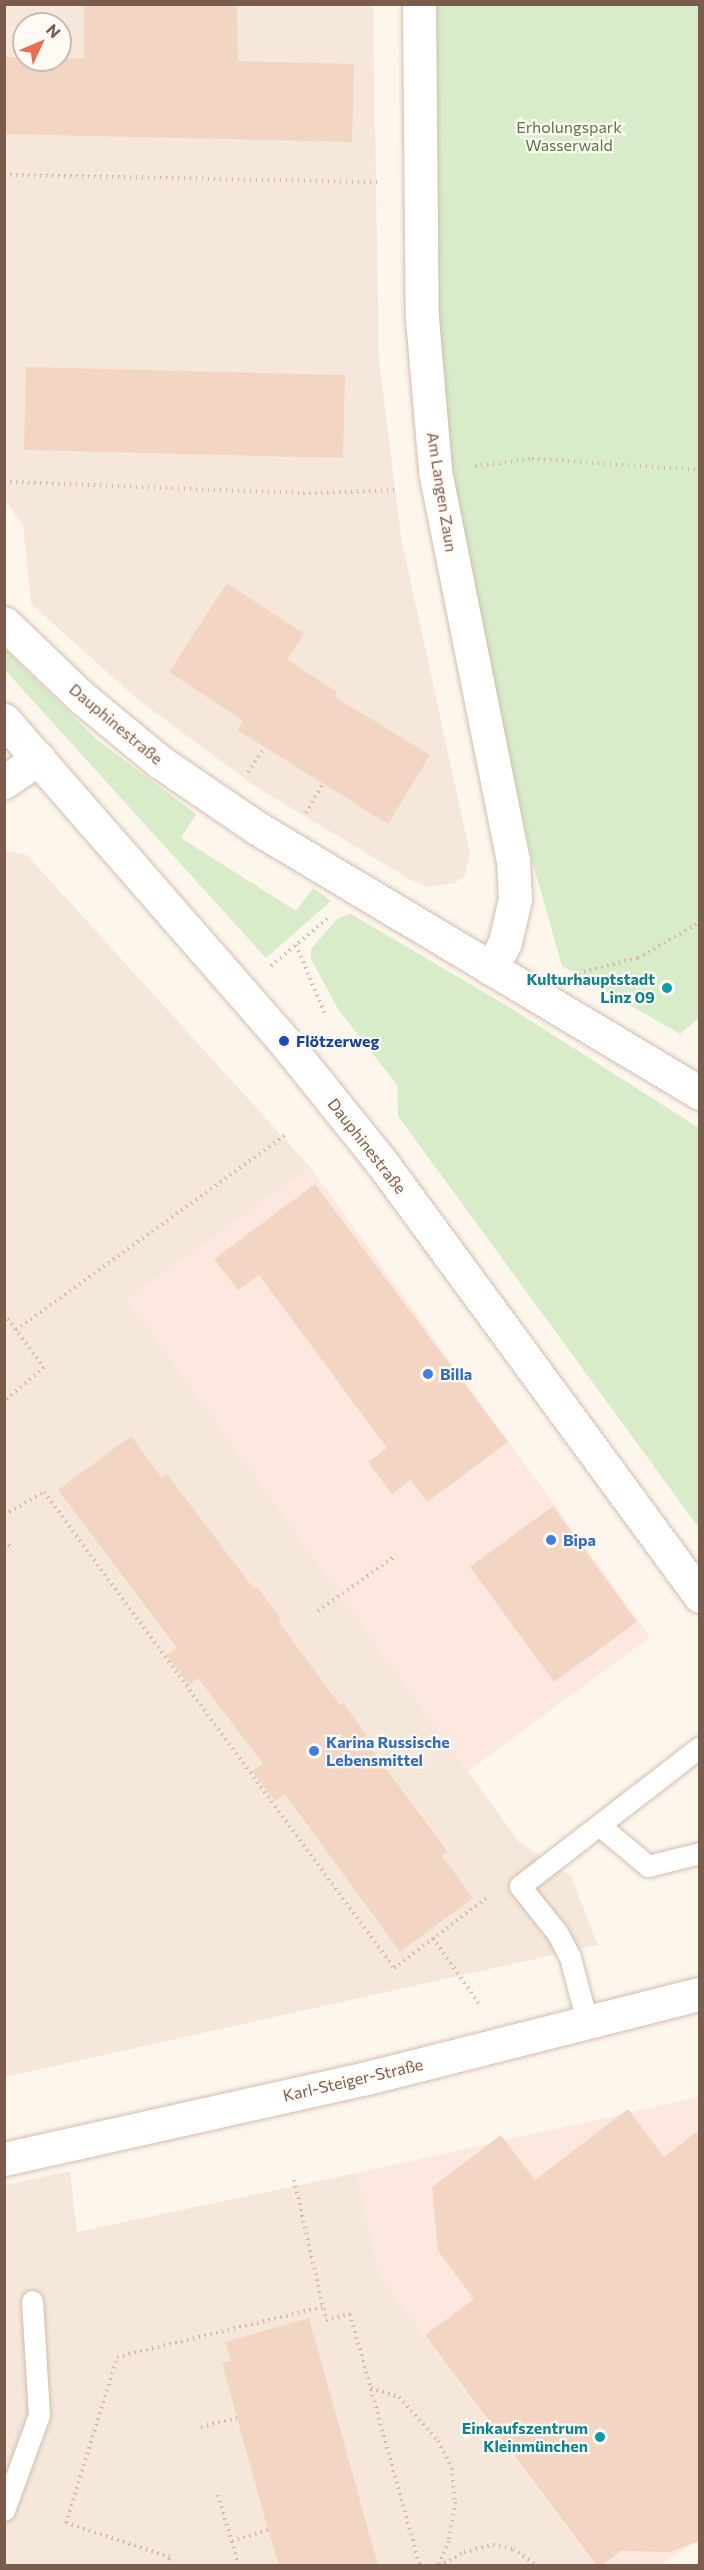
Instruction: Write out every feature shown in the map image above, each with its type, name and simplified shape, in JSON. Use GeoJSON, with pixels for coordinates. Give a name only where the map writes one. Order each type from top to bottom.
{"type":"FeatureCollection","features":[{"type":"Feature","properties":{"kind":"street","name":"Am Langen Zaun"},"geometry":{"type":"LineString","coordinates":[[419,4],[422,318],[435,471],[513,860],[515,899],[505,942],[492,969]]}},
{"type":"Feature","properties":{"kind":"street","name":"Dauphinestraße"},"geometry":{"type":"LineString","coordinates":[[4,623],[80,696],[160,762],[256,828],[699,1093]]}},
{"type":"Feature","properties":{"kind":"street","name":"Dauphinestraße"},"geometry":{"type":"LineString","coordinates":[[4,720],[284,1041],[382,1163],[699,1596]]}},
{"type":"Feature","properties":{"kind":"street"},"geometry":{"type":"LineString","coordinates":[[4,782],[39,758]]}},
{"type":"Feature","properties":{"kind":"street","name":"Karl-Steiger-Straße"},"geometry":{"type":"LineString","coordinates":[[4,2159],[494,2046],[699,1994]]}},
{"type":"Feature","properties":{"kind":"lane"},"geometry":{"type":"LineString","coordinates":[[587,2022],[570,1957],[558,1934],[520,1886],[699,1748]]}},
{"type":"Feature","properties":{"kind":"lane"},"geometry":{"type":"LineString","coordinates":[[599,1825],[648,1866],[699,1853]]}},
{"type":"Feature","properties":{"kind":"lane"},"geometry":{"type":"LineString","coordinates":[[4,2510],[39,2415],[32,2301]]}},
{"type":"Feature","properties":{"kind":"path"},"geometry":{"type":"LineString","coordinates":[[4,175],[382,183]]}},
{"type":"Feature","properties":{"kind":"path"},"geometry":{"type":"LineString","coordinates":[[435,471],[532,459],[699,470]]}},
{"type":"Feature","properties":{"kind":"path"},"geometry":{"type":"LineString","coordinates":[[4,482],[303,493],[401,490]]}},
{"type":"Feature","properties":{"kind":"path"},"geometry":{"type":"LineString","coordinates":[[246,776],[264,747]]}},
{"type":"Feature","properties":{"kind":"path"},"geometry":{"type":"LineString","coordinates":[[301,823],[322,784]]}},
{"type":"Feature","properties":{"kind":"path"},"geometry":{"type":"LineString","coordinates":[[268,969],[334,913]]}},
{"type":"Feature","properties":{"kind":"path"},"geometry":{"type":"LineString","coordinates":[[576,973],[638,958],[699,922]]}},
{"type":"Feature","properties":{"kind":"path"},"geometry":{"type":"LineString","coordinates":[[296,945],[325,1014]]}},
{"type":"Feature","properties":{"kind":"path"},"geometry":{"type":"LineString","coordinates":[[16,1330],[288,1132]]}},
{"type":"Feature","properties":{"kind":"path"},"geometry":{"type":"LineString","coordinates":[[4,1314],[44,1367],[4,1401]]}},
{"type":"Feature","properties":{"kind":"path"},"geometry":{"type":"LineString","coordinates":[[4,1515],[44,1492],[394,1968],[496,1891]]}},
{"type":"Feature","properties":{"kind":"path"},"geometry":{"type":"LineString","coordinates":[[4,1541],[10,1546]]}},
{"type":"Feature","properties":{"kind":"path"},"geometry":{"type":"LineString","coordinates":[[318,1611],[394,1557]]}},
{"type":"Feature","properties":{"kind":"path"},"geometry":{"type":"LineString","coordinates":[[433,1938],[484,2012],[494,2046]]}},
{"type":"Feature","properties":{"kind":"path"},"geometry":{"type":"LineString","coordinates":[[294,2180],[326,2320],[350,2314],[420,2565]]}},
{"type":"Feature","properties":{"kind":"path"},"geometry":{"type":"LineString","coordinates":[[168,2565],[170,2557],[66,2523],[117,2357],[322,2307]]}},
{"type":"Feature","properties":{"kind":"path"},"geometry":{"type":"LineString","coordinates":[[370,2388],[399,2397],[438,2441],[452,2468],[455,2502],[449,2541],[439,2565]]}},
{"type":"Feature","properties":{"kind":"path"},"geometry":{"type":"LineString","coordinates":[[201,2427],[237,2418]]}},
{"type":"Feature","properties":{"kind":"path"},"geometry":{"type":"LineString","coordinates":[[218,2495],[239,2565]]}},
{"type":"Feature","properties":{"kind":"path"},"geometry":{"type":"LineString","coordinates":[[231,2541],[268,2530]]}},
{"type":"Feature","properties":{"kind":"path"},"geometry":{"type":"LineString","coordinates":[[439,2565],[464,2552],[493,2546],[513,2549],[538,2565]]}},
{"type":"Feature","properties":{"kind":"shaded area"},"geometry":{"type":"Polygon","coordinates":[[[5,5],[373,5],[379,360],[401,537],[470,854],[465,875],[455,883],[429,887],[411,880],[253,785],[136,698],[31,604],[23,525],[5,500],[5,5]]]}},
{"type":"Feature","properties":{"kind":"shaded area"},"geometry":{"type":"Polygon","coordinates":[[[4,851],[27,855],[310,1167],[127,1299],[519,1842],[571,1876],[598,1945],[5,2077],[4,851]]]}},
{"type":"Feature","properties":{"kind":"shaded area"},"geometry":{"type":"Polygon","coordinates":[[[310,1167],[650,1637],[467,1772],[127,1299],[310,1167]]]}},
{"type":"Feature","properties":{"kind":"shaded area","name":"Einkaufszentrum Kleinmünchen"},"geometry":{"type":"Polygon","coordinates":[[[699,2097],[699,2540],[660,2565],[595,2565],[379,2275],[357,2173],[699,2097]]]}},
{"type":"Feature","properties":{"kind":"shaded area"},"geometry":{"type":"Polygon","coordinates":[[[70,2171],[77,2232],[357,2173],[379,2275],[595,2565],[5,2565],[4,2185],[70,2171]]]}},
{"type":"Feature","properties":{"kind":"green space","name":"Erholungspark Wasserwald"},"geometry":{"type":"Polygon","coordinates":[[[436,5],[699,5],[700,1017],[680,1034],[562,966],[533,864],[490,671],[459,514],[447,428],[438,314],[436,5]]]}},
{"type":"Feature","properties":{"kind":"green space"},"geometry":{"type":"Polygon","coordinates":[[[5,649],[96,739],[196,814],[181,838],[296,911],[313,888],[331,901],[266,958],[5,670],[5,649]]]}},
{"type":"Feature","properties":{"kind":"green space"},"geometry":{"type":"Polygon","coordinates":[[[351,914],[509,1007],[699,1128],[699,1528],[398,1116],[397,1085],[338,1009],[311,959],[311,949],[338,918],[351,914]]]}},
{"type":"Feature","properties":{"kind":"building"},"geometry":{"type":"Polygon","coordinates":[[[84,4],[237,4],[238,61],[354,64],[352,142],[4,134],[4,57],[12,57],[12,72],[72,72],[72,58],[84,58],[84,4]]]}},
{"type":"Feature","properties":{"kind":"building"},"geometry":{"type":"Polygon","coordinates":[[[26,367],[345,375],[343,458],[24,450],[26,367]]]}},
{"type":"Feature","properties":{"kind":"building"},"geometry":{"type":"Polygon","coordinates":[[[227,583],[304,634],[287,659],[337,692],[335,697],[430,755],[388,824],[237,730],[243,721],[169,672],[227,583]]]}},
{"type":"Feature","properties":{"kind":"building"},"geometry":{"type":"Polygon","coordinates":[[[315,1184],[508,1442],[427,1502],[411,1480],[392,1494],[368,1462],[387,1448],[259,1275],[238,1290],[214,1259],[315,1184]]]}},
{"type":"Feature","properties":{"kind":"building"},"geometry":{"type":"Polygon","coordinates":[[[131,1436],[162,1478],[167,1474],[254,1589],[257,1587],[281,1619],[278,1621],[340,1705],[343,1703],[367,1735],[363,1738],[448,1852],[442,1856],[473,1898],[400,1952],[285,1794],[275,1801],[252,1771],[263,1764],[198,1678],[189,1685],[166,1655],[177,1648],[58,1490],[131,1436]]]}},
{"type":"Feature","properties":{"kind":"building"},"geometry":{"type":"Polygon","coordinates":[[[553,1506],[637,1622],[554,1682],[470,1567],[553,1506]]]}},
{"type":"Feature","properties":{"kind":"building","name":"Einkaufszentrum Kleinmünchen"},"geometry":{"type":"Polygon","coordinates":[[[628,2109],[664,2157],[699,2130],[699,2541],[670,2552],[621,2551],[602,2565],[596,2565],[425,2335],[474,2299],[438,2251],[432,2187],[501,2135],[535,2180],[628,2109]]]}},
{"type":"Feature","properties":{"kind":"building"},"geometry":{"type":"Polygon","coordinates":[[[309,2318],[378,2565],[279,2565],[268,2530],[222,2363],[231,2361],[225,2342],[309,2318]]]}},
{"type":"Feature","properties":{"kind":"place","name":"Kulturhauptstadt Linz 09"},"geometry":{"type":"Point","coordinates":[667,988]}},
{"type":"Feature","properties":{"kind":"place","name":"Flötzerweg"},"geometry":{"type":"Point","coordinates":[284,1041]}},
{"type":"Feature","properties":{"kind":"place","name":"Billa"},"geometry":{"type":"Point","coordinates":[428,1374]}},
{"type":"Feature","properties":{"kind":"place","name":"Bipa"},"geometry":{"type":"Point","coordinates":[551,1540]}},
{"type":"Feature","properties":{"kind":"place","name":"Karina Russische Lebensmittel"},"geometry":{"type":"Point","coordinates":[314,1751]}},
{"type":"Feature","properties":{"kind":"place","name":"Einkaufszentrum Kleinmünchen"},"geometry":{"type":"Point","coordinates":[600,2437]}}]}
